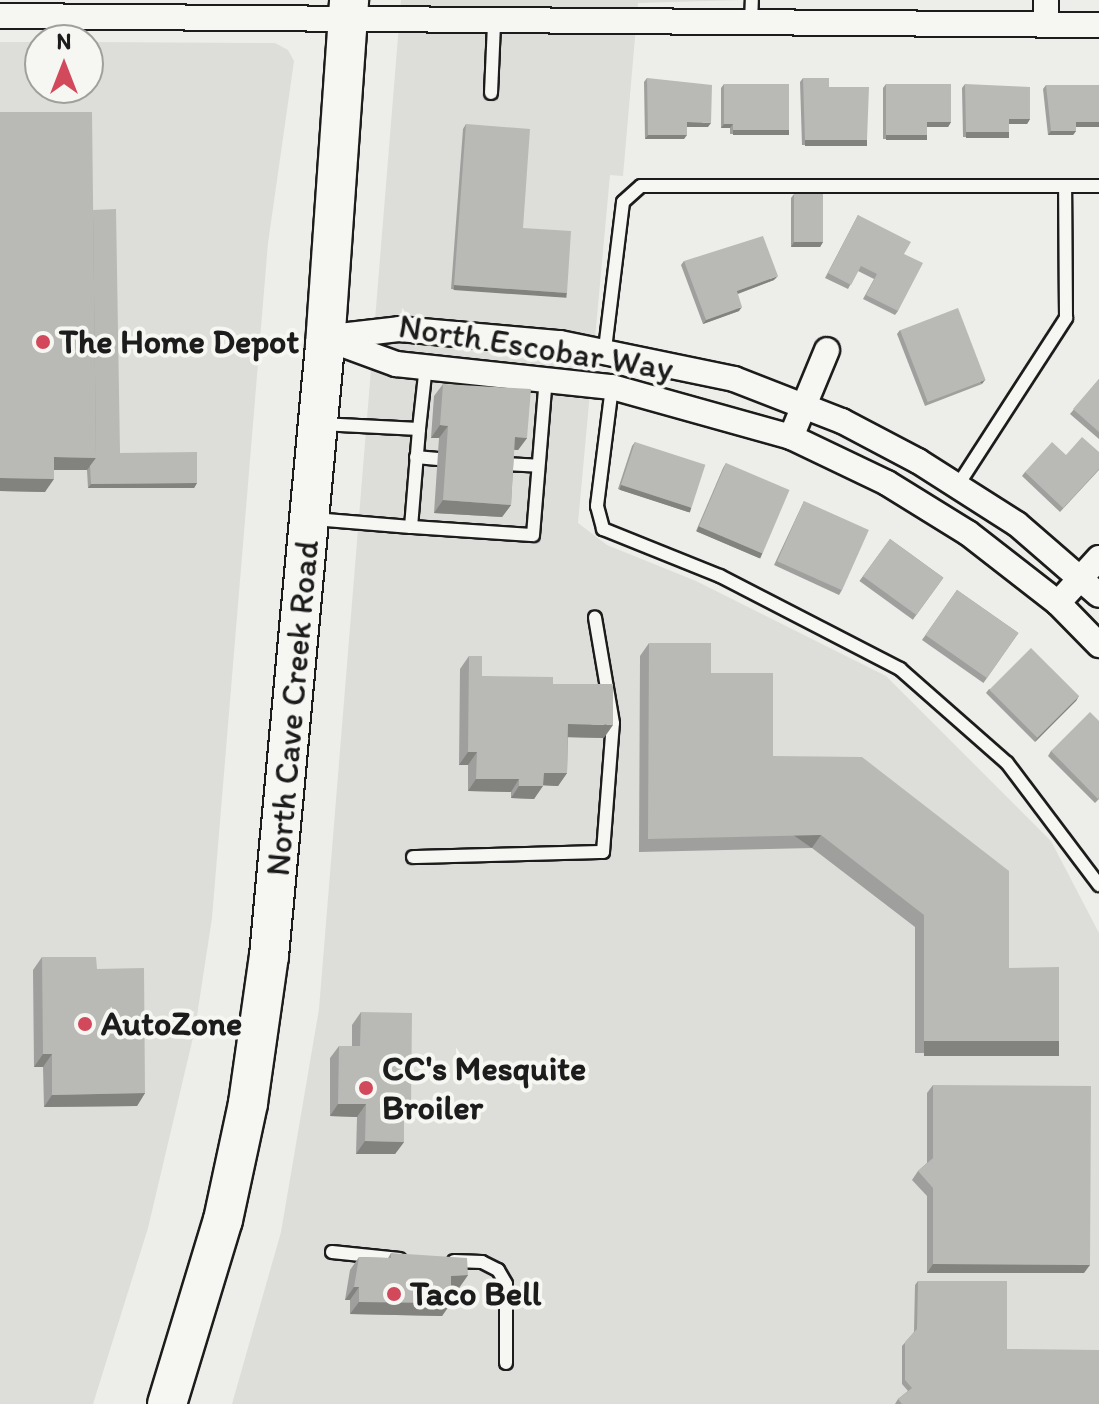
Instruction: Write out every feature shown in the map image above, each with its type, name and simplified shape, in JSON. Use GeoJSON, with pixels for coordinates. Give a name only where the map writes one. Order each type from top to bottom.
{"type":"FeatureCollection","features":[{"type":"Feature","properties":{"kind":"main road","name":"North Cave Creek Road"},"geometry":{"type":"LineString","coordinates":[[167,1404],[223,1220],[248,1103],[275,903],[325,338],[348,11]]}},
{"type":"Feature","properties":{"kind":"street"},"geometry":{"type":"LineString","coordinates":[[0,16],[348,11],[494,24],[752,12],[1046,12],[1099,25]]}},
{"type":"Feature","properties":{"kind":"street","name":"North Escobar Way"},"geometry":{"type":"LineString","coordinates":[[325,338],[399,329],[605,349],[734,379],[804,404],[878,438],[958,485],[1017,524],[1099,595]]}},
{"type":"Feature","properties":{"kind":"street","name":"North Escobar Way"},"geometry":{"type":"LineString","coordinates":[[325,338],[396,364],[546,376],[612,387],[791,437],[927,507],[1058,603],[1099,645]]}},
{"type":"Feature","properties":{"kind":"street"},"geometry":{"type":"LineString","coordinates":[[791,437],[827,350]]}},
{"type":"Feature","properties":{"kind":"street"},"geometry":{"type":"LineString","coordinates":[[1058,603],[1099,558]]}},
{"type":"Feature","properties":{"kind":"lane"},"geometry":{"type":"LineString","coordinates":[[491,93],[494,24]]}},
{"type":"Feature","properties":{"kind":"lane"},"geometry":{"type":"LineString","coordinates":[[605,349],[623,202],[641,186],[1099,186]]}},
{"type":"Feature","properties":{"kind":"lane"},"geometry":{"type":"LineString","coordinates":[[958,485],[1066,318],[1065,186]]}},
{"type":"Feature","properties":{"kind":"lane"},"geometry":{"type":"LineString","coordinates":[[411,527],[426,366]]}},
{"type":"Feature","properties":{"kind":"lane"},"geometry":{"type":"LineString","coordinates":[[310,519],[533,535],[546,376]]}},
{"type":"Feature","properties":{"kind":"lane"},"geometry":{"type":"LineString","coordinates":[[612,387],[597,506],[603,529],[720,576],[900,669],[1007,763],[1099,885]]}},
{"type":"Feature","properties":{"kind":"lane"},"geometry":{"type":"LineString","coordinates":[[317,424],[419,429]]}},
{"type":"Feature","properties":{"kind":"lane"},"geometry":{"type":"LineString","coordinates":[[416,457],[438,459]]}},
{"type":"Feature","properties":{"kind":"lane"},"geometry":{"type":"LineString","coordinates":[[505,464],[538,466]]}},
{"type":"Feature","properties":{"kind":"lane"},"geometry":{"type":"LineString","coordinates":[[413,857],[603,852],[613,723],[595,618]]}},
{"type":"Feature","properties":{"kind":"lane"},"geometry":{"type":"LineString","coordinates":[[332,1252],[419,1260]]}},
{"type":"Feature","properties":{"kind":"lane"},"geometry":{"type":"LineString","coordinates":[[434,1261],[482,1262],[498,1270],[506,1284],[506,1363]]}},
{"type":"Feature","properties":{"kind":"shaded area"},"geometry":{"type":"Polygon","coordinates":[[[401,0],[742,0],[638,3],[623,176],[610,175],[578,523],[607,545],[696,581],[886,676],[1051,841],[1099,933],[1099,1404],[232,1404],[281,1232],[319,1009],[401,0]]]}},
{"type":"Feature","properties":{"kind":"shaded area"},"geometry":{"type":"Polygon","coordinates":[[[0,42],[24,42],[24,104],[104,104],[104,42],[275,43],[288,50],[294,61],[268,243],[212,918],[195,1029],[148,1228],[93,1404],[0,1404],[0,42]]]}},
{"type":"Feature","properties":{"kind":"building"},"geometry":{"type":"Polygon","coordinates":[[[647,78],[712,85],[711,123],[687,122],[687,135],[648,135],[647,78]]]}},
{"type":"Feature","properties":{"kind":"building"},"geometry":{"type":"Polygon","coordinates":[[[803,78],[829,78],[829,87],[869,87],[867,140],[805,140],[803,78]]]}},
{"type":"Feature","properties":{"kind":"building"},"geometry":{"type":"Polygon","coordinates":[[[724,84],[789,84],[789,130],[733,130],[733,124],[724,124],[724,84]]]}},
{"type":"Feature","properties":{"kind":"building"},"geometry":{"type":"Polygon","coordinates":[[[886,84],[951,84],[951,122],[927,122],[927,135],[886,135],[886,84]]]}},
{"type":"Feature","properties":{"kind":"building"},"geometry":{"type":"Polygon","coordinates":[[[965,84],[1030,87],[1030,119],[1009,119],[1009,132],[966,132],[965,84]]]}},
{"type":"Feature","properties":{"kind":"building"},"geometry":{"type":"Polygon","coordinates":[[[1046,85],[1099,85],[1099,122],[1076,122],[1076,131],[1051,131],[1046,85]]]}},
{"type":"Feature","properties":{"kind":"building","name":"The Home Depot"},"geometry":{"type":"Polygon","coordinates":[[[0,112],[92,112],[96,458],[54,457],[54,479],[0,478],[0,112]]]}},
{"type":"Feature","properties":{"kind":"building"},"geometry":{"type":"Polygon","coordinates":[[[466,124],[530,129],[523,228],[571,231],[567,293],[454,285],[466,124]]]}},
{"type":"Feature","properties":{"kind":"building"},"geometry":{"type":"Polygon","coordinates":[[[794,194],[823,194],[823,242],[794,242],[794,194]]]}},
{"type":"Feature","properties":{"kind":"building"},"geometry":{"type":"Polygon","coordinates":[[[116,209],[120,453],[197,452],[197,483],[91,484],[90,466],[96,458],[93,210],[116,209]]]}},
{"type":"Feature","properties":{"kind":"building"},"geometry":{"type":"Polygon","coordinates":[[[858,215],[911,242],[904,254],[923,263],[898,311],[866,295],[877,274],[861,266],[851,285],[828,273],[858,215]]]}},
{"type":"Feature","properties":{"kind":"building"},"geometry":{"type":"Polygon","coordinates":[[[763,236],[778,276],[737,291],[742,307],[706,320],[684,261],[763,236]]]}},
{"type":"Feature","properties":{"kind":"building"},"geometry":{"type":"Polygon","coordinates":[[[958,308],[986,380],[928,402],[900,330],[958,308]]]}},
{"type":"Feature","properties":{"kind":"building"},"geometry":{"type":"Polygon","coordinates":[[[1099,379],[1099,432],[1073,409],[1099,379]]]}},
{"type":"Feature","properties":{"kind":"building"},"geometry":{"type":"Polygon","coordinates":[[[443,384],[531,389],[527,438],[515,437],[511,505],[443,500],[448,426],[440,425],[443,384]]]}},
{"type":"Feature","properties":{"kind":"building"},"geometry":{"type":"Polygon","coordinates":[[[1082,437],[1099,452],[1099,469],[1063,508],[1025,472],[1052,442],[1066,455],[1082,437]]]}},
{"type":"Feature","properties":{"kind":"building"},"geometry":{"type":"Polygon","coordinates":[[[635,442],[705,465],[691,508],[621,485],[635,442]]]}},
{"type":"Feature","properties":{"kind":"building"},"geometry":{"type":"Polygon","coordinates":[[[726,463],[790,490],[763,553],[699,527],[726,463]]]}},
{"type":"Feature","properties":{"kind":"building"},"geometry":{"type":"Polygon","coordinates":[[[804,501],[869,530],[842,590],[777,561],[804,501]]]}},
{"type":"Feature","properties":{"kind":"building"},"geometry":{"type":"Polygon","coordinates":[[[890,539],[943,578],[916,615],[863,576],[890,539]]]}},
{"type":"Feature","properties":{"kind":"building"},"geometry":{"type":"Polygon","coordinates":[[[957,590],[1018,633],[987,678],[925,635],[957,590]]]}},
{"type":"Feature","properties":{"kind":"building"},"geometry":{"type":"Polygon","coordinates":[[[649,643],[711,643],[711,673],[773,673],[773,756],[862,757],[1009,871],[1009,968],[1059,967],[1059,1041],[924,1041],[924,915],[821,835],[648,839],[649,643]]]}},
{"type":"Feature","properties":{"kind":"building"},"geometry":{"type":"Polygon","coordinates":[[[1031,648],[1079,696],[1037,738],[989,690],[1031,648]]]}},
{"type":"Feature","properties":{"kind":"building"},"geometry":{"type":"Polygon","coordinates":[[[469,656],[482,656],[482,676],[553,677],[553,684],[613,684],[613,725],[568,724],[567,773],[544,773],[543,786],[519,786],[519,779],[476,779],[477,752],[468,752],[469,656]]]}},
{"type":"Feature","properties":{"kind":"building"},"geometry":{"type":"Polygon","coordinates":[[[1090,712],[1099,721],[1098,799],[1051,751],[1090,712]]]}},
{"type":"Feature","properties":{"kind":"building","name":"AutoZone"},"geometry":{"type":"Polygon","coordinates":[[[42,957],[96,957],[97,969],[144,968],[145,1093],[52,1095],[52,1054],[43,1054],[42,957]]]}},
{"type":"Feature","properties":{"kind":"building","name":"CC's Mesquite Broiler"},"geometry":{"type":"Polygon","coordinates":[[[361,1012],[412,1013],[411,1105],[404,1105],[404,1142],[365,1141],[366,1104],[338,1104],[339,1046],[360,1046],[361,1012]]]}},
{"type":"Feature","properties":{"kind":"building"},"geometry":{"type":"Polygon","coordinates":[[[933,1085],[1091,1086],[1090,1265],[933,1264],[933,1188],[918,1171],[933,1158],[933,1085]]]}},
{"type":"Feature","properties":{"kind":"building","name":"Taco Bell"},"geometry":{"type":"Polygon","coordinates":[[[391,1253],[467,1258],[468,1275],[451,1276],[451,1303],[359,1302],[359,1287],[354,1287],[359,1257],[391,1258],[391,1253]]]}},
{"type":"Feature","properties":{"kind":"building"},"geometry":{"type":"Polygon","coordinates":[[[918,1281],[1007,1281],[1007,1349],[1099,1350],[1099,1404],[902,1404],[898,1399],[912,1388],[905,1380],[905,1342],[917,1329],[918,1281]]]}},
{"type":"Feature","properties":{"kind":"place","name":"The Home Depot"},"geometry":{"type":"Point","coordinates":[43,342]}},
{"type":"Feature","properties":{"kind":"place","name":"AutoZone"},"geometry":{"type":"Point","coordinates":[85,1024]}},
{"type":"Feature","properties":{"kind":"place","name":"CC's Mesquite Broiler"},"geometry":{"type":"Point","coordinates":[366,1088]}},
{"type":"Feature","properties":{"kind":"place","name":"Taco Bell"},"geometry":{"type":"Point","coordinates":[394,1294]}}]}
